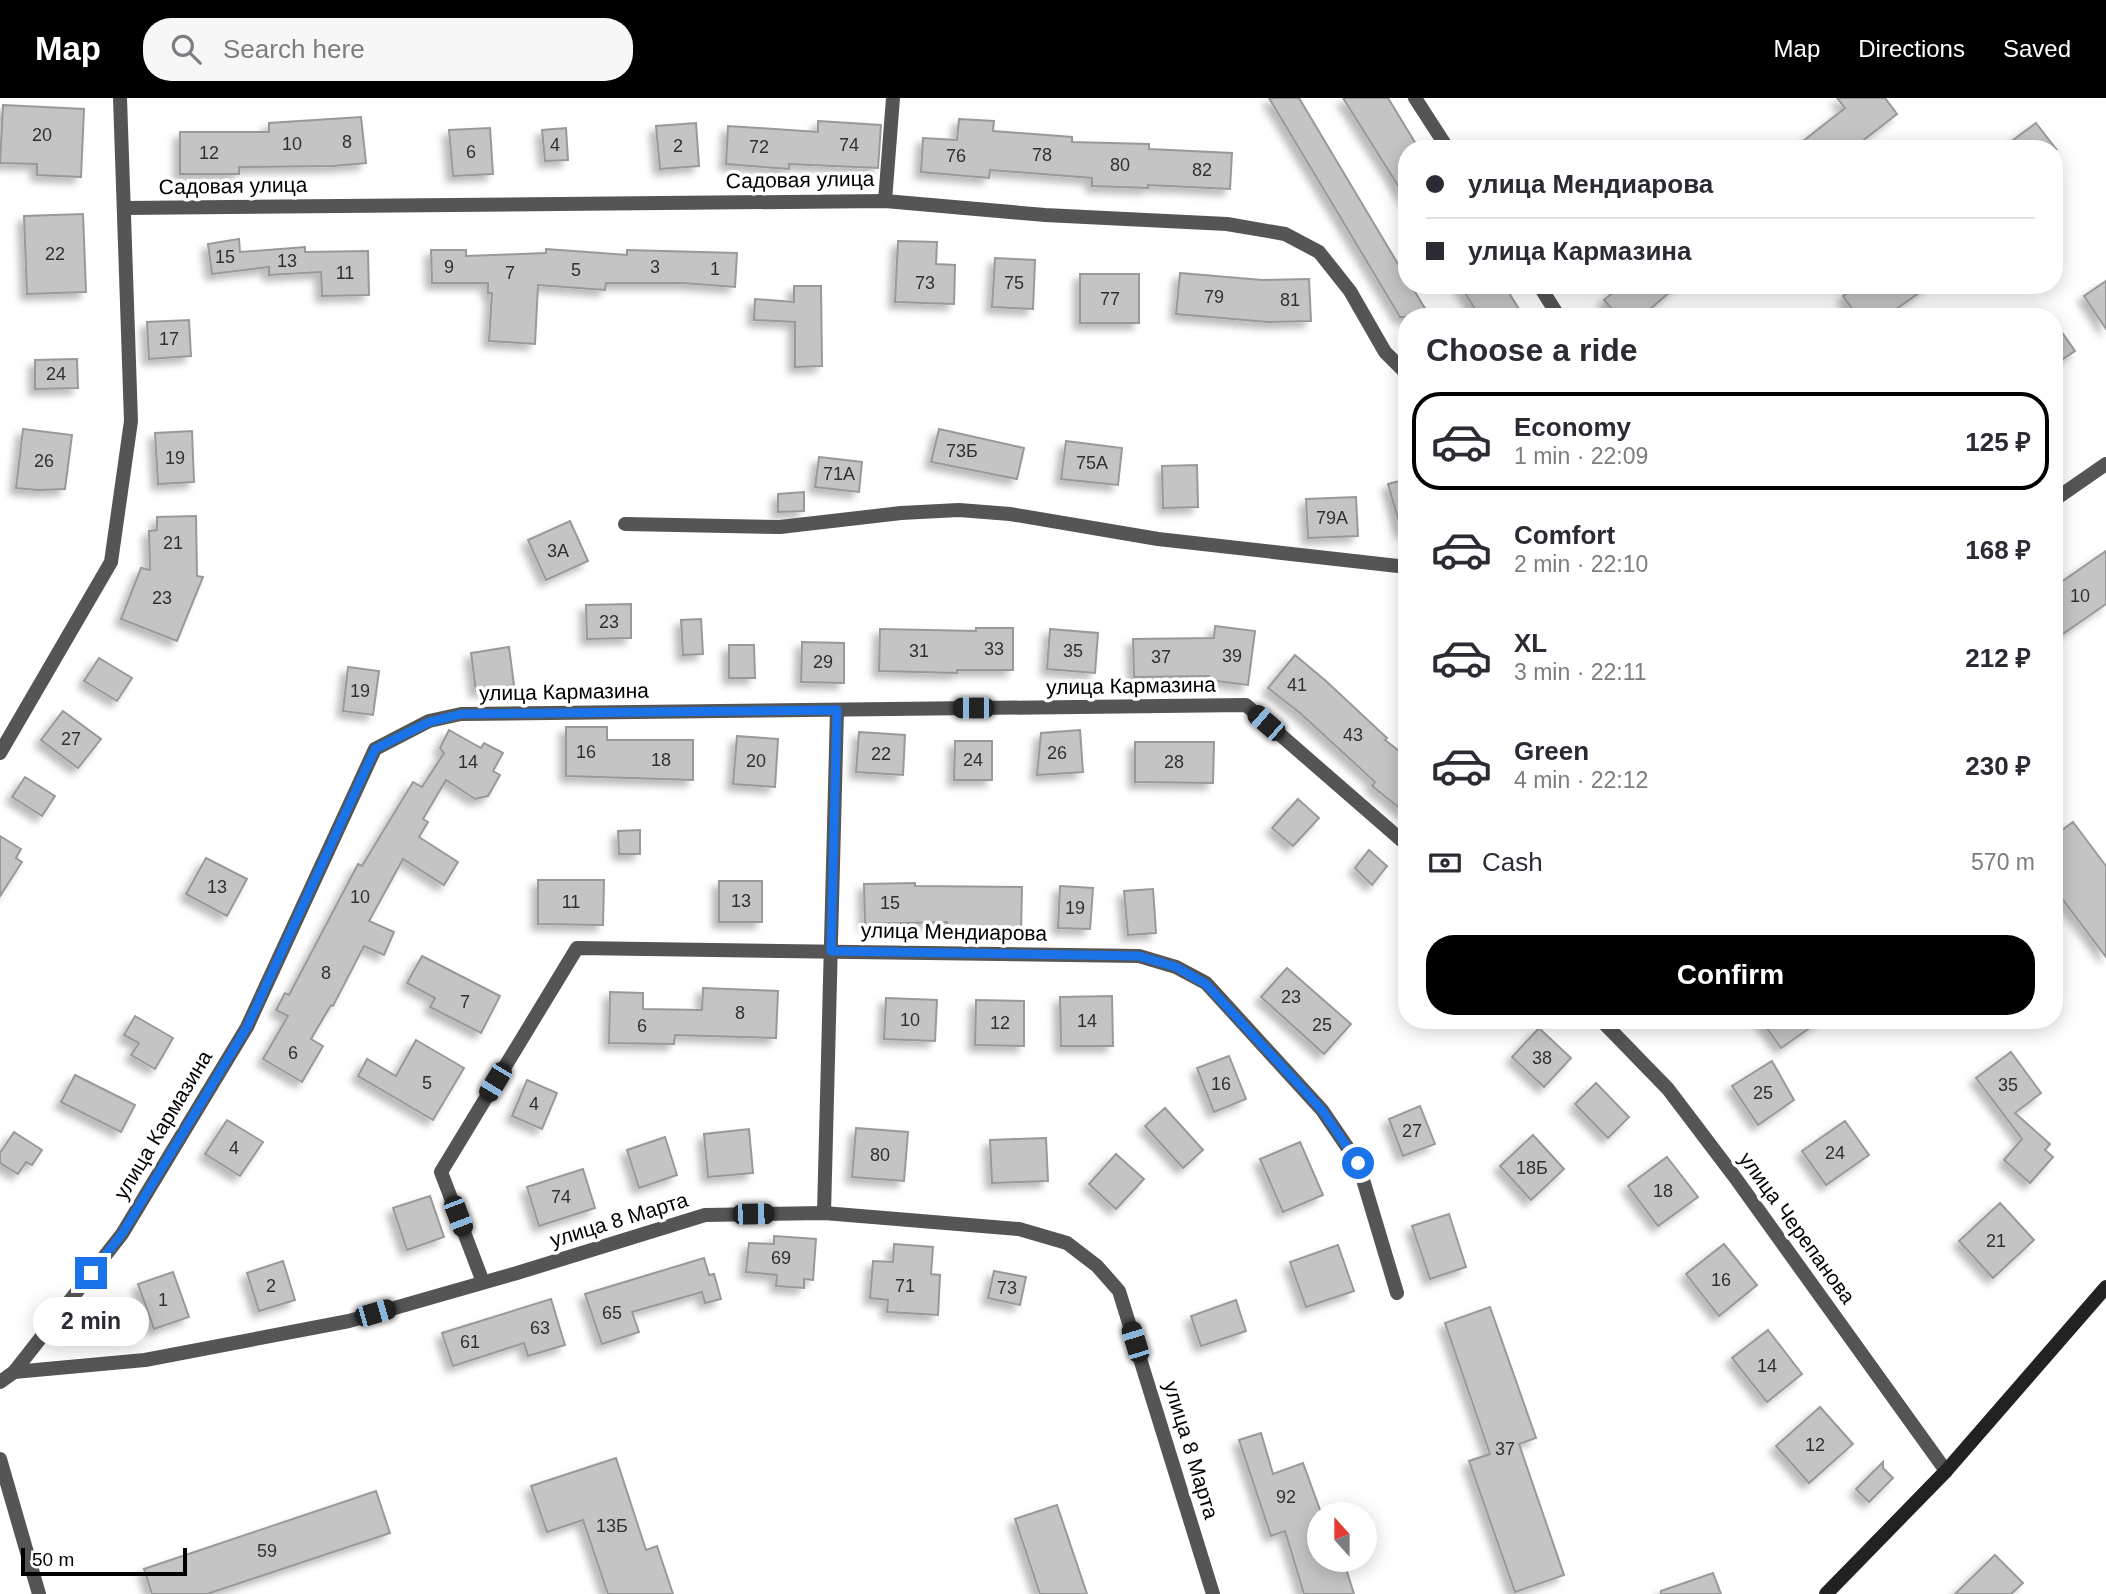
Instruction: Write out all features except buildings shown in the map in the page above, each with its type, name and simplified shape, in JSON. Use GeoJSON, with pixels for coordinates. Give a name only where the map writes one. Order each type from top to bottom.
{"type":"FeatureCollection","features":[{"type":"Feature","properties":{"kind":"main road"},"geometry":{"type":"LineString","coordinates":[[1826,1594],[1946,1471],[2106,1287]]}},
{"type":"Feature","properties":{"kind":"street"},"geometry":{"type":"LineString","coordinates":[[0,753],[111,562],[131,421],[120,98]]}},
{"type":"Feature","properties":{"kind":"street"},"geometry":{"type":"LineString","coordinates":[[885,201],[893,98]]}},
{"type":"Feature","properties":{"kind":"street"},"geometry":{"type":"LineString","coordinates":[[1415,98],[1442,140]]}},
{"type":"Feature","properties":{"kind":"street","name":"Садовая улица"},"geometry":{"type":"LineString","coordinates":[[124,208],[885,201],[1045,215],[1227,224],[1285,234],[1319,252],[1350,291],[1385,352],[1398,365]]}},
{"type":"Feature","properties":{"kind":"street"},"geometry":{"type":"LineString","coordinates":[[2063,494],[2106,464]]}},
{"type":"Feature","properties":{"kind":"street"},"geometry":{"type":"LineString","coordinates":[[625,524],[780,527],[901,513],[958,510],[1010,514],[1170,540],[1398,565]]}},
{"type":"Feature","properties":{"kind":"street","name":"улица Кармазина"},"geometry":{"type":"LineString","coordinates":[[0,1382],[14,1372],[122,1234],[247,1027],[375,749],[429,722],[461,714],[1246,705],[1398,837]]}},
{"type":"Feature","properties":{"kind":"street"},"geometry":{"type":"LineString","coordinates":[[824,1213],[837,710]]}},
{"type":"Feature","properties":{"kind":"street","name":"улица Мендиарова"},"geometry":{"type":"LineString","coordinates":[[483,1283],[441,1172],[577,948],[1139,956],[1176,967],[1206,984],[1322,1110],[1358,1163],[1398,1293]]}},
{"type":"Feature","properties":{"kind":"street","name":"улица Черепанова"},"geometry":{"type":"LineString","coordinates":[[1610,1029],[1668,1089],[1734,1176],[1946,1471]]}},
{"type":"Feature","properties":{"kind":"street","name":"улица 8 Марта"},"geometry":{"type":"LineString","coordinates":[[14,1372],[145,1360],[349,1321],[705,1215],[824,1213],[1019,1229],[1066,1244],[1097,1266],[1119,1291],[1213,1594]]}},
{"type":"Feature","properties":{"kind":"street"},"geometry":{"type":"LineString","coordinates":[[0,1459],[38,1594]]}},
{"type":"Feature","properties":{"kind":"route"},"geometry":{"type":"LineString","coordinates":[[91,1273],[122,1234],[247,1027],[375,749],[429,722],[461,714],[837,710],[831,951],[1139,956],[1176,967],[1206,984],[1322,1110],[1358,1163]]}}]}
